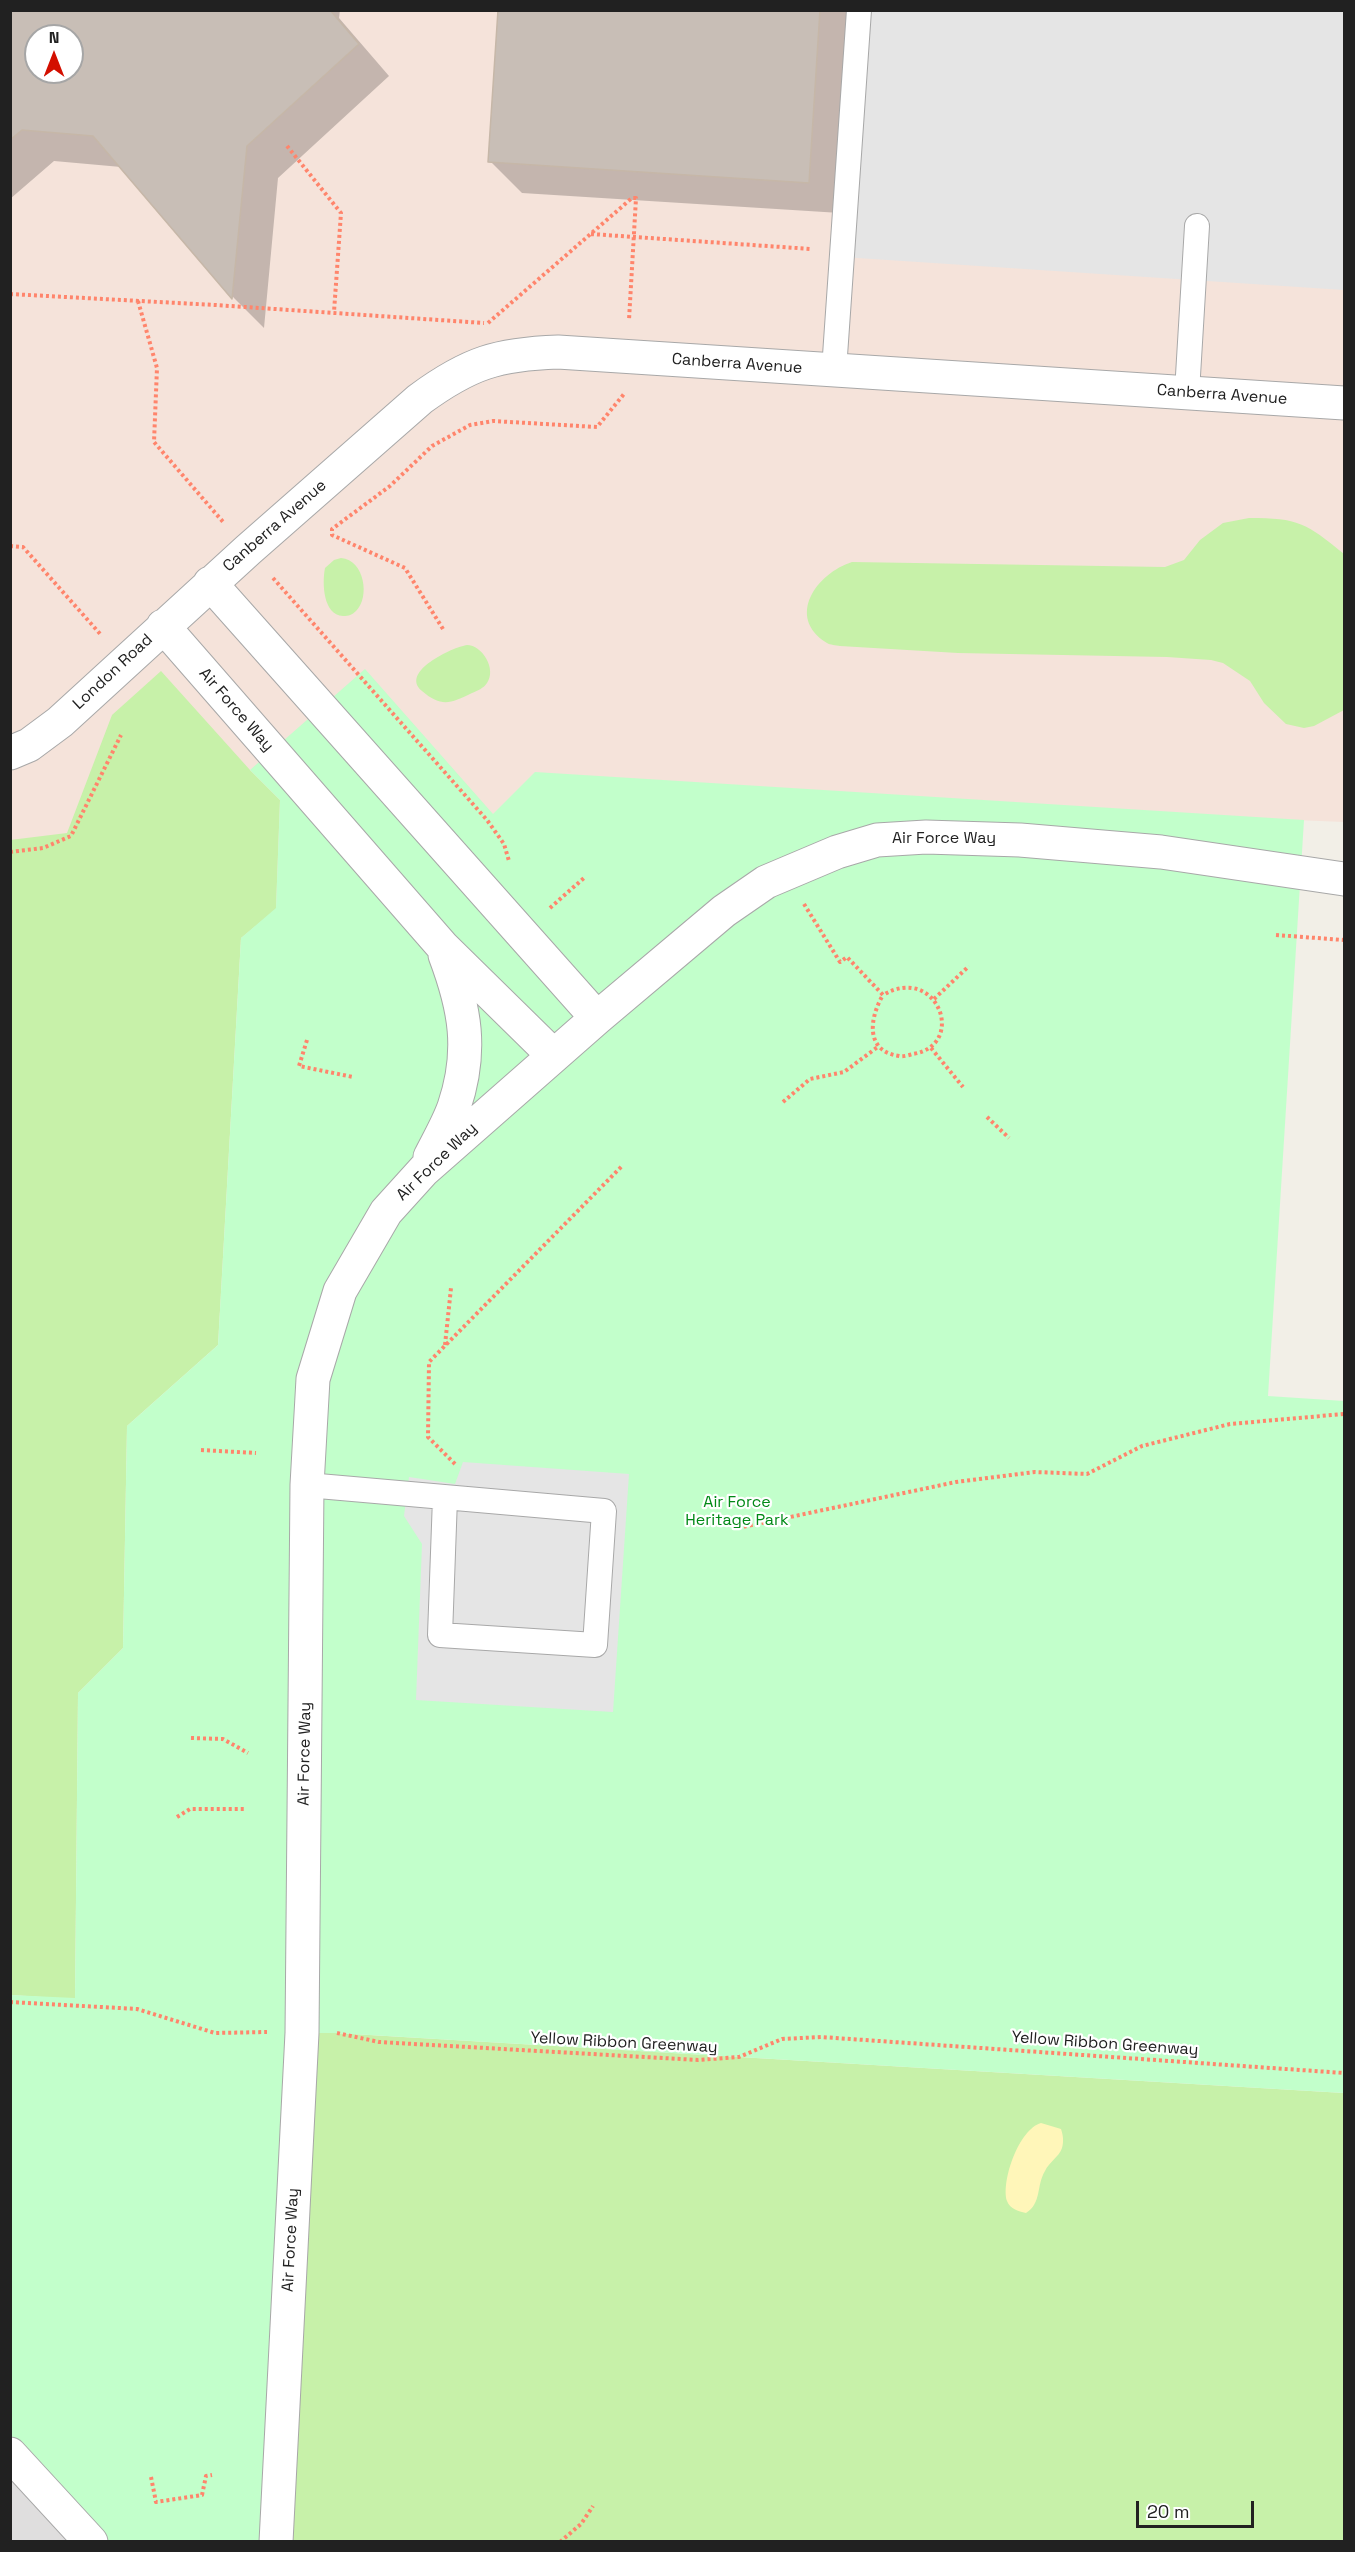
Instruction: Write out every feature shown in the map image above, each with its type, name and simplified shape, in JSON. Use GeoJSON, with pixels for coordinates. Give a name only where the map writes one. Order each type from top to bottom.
{"type":"FeatureCollection","features":[{"type":"Feature","properties":{"kind":"street","name":"Canberra Avenue"},"geometry":{"type":"LineString","coordinates":[[210,583],[420,399],[450,377],[486,361],[523,353],[558,352],[1344,403]]}},
{"type":"Feature","properties":{"kind":"street","name":"London Road"},"geometry":{"type":"LineString","coordinates":[[10,753],[29,745],[60,722],[210,583]]}},
{"type":"Feature","properties":{"kind":"street"},"geometry":{"type":"LineString","coordinates":[[210,583],[597,1017]]}},
{"type":"Feature","properties":{"kind":"street","name":"Air Force Way"},"geometry":{"type":"LineString","coordinates":[[163,626],[443,947],[554,1056]]}},
{"type":"Feature","properties":{"kind":"street","name":"Air Force Way"},"geometry":{"type":"LineString","coordinates":[[276,2541],[302,2033],[307,1485],[313,1379],[340,1291],[386,1212],[424,1170],[597,1017],[724,911],[766,882],[837,852],[877,840],[963,837],[1084,844],[1161,852],[1344,879]]}},
{"type":"Feature","properties":{"kind":"street"},"geometry":{"type":"LineString","coordinates":[[424,1170],[454,1109],[463,1077],[465,1041],[463,1008],[443,947]]}},
{"type":"Feature","properties":{"kind":"street"},"geometry":{"type":"LineString","coordinates":[[10,2454],[91,2541]]}},
{"type":"Feature","properties":{"kind":"lane"},"geometry":{"type":"LineString","coordinates":[[834,370],[859,10]]}},
{"type":"Feature","properties":{"kind":"lane"},"geometry":{"type":"LineString","coordinates":[[1187,392],[1197,226]]}},
{"type":"Feature","properties":{"kind":"lane"},"geometry":{"type":"LineString","coordinates":[[307,1485],[604,1511],[595,1645],[440,1635],[445,1498]]}},
{"type":"Feature","properties":{"kind":"path"},"geometry":{"type":"LineString","coordinates":[[287,147],[341,213],[334,312]]}},
{"type":"Feature","properties":{"kind":"path"},"geometry":{"type":"LineString","coordinates":[[443,628],[405,568],[332,536],[332,529],[390,486],[432,446],[470,425],[494,421],[597,427],[624,394],[636,198],[632,198],[478,330]]}},
{"type":"Feature","properties":{"kind":"path"},"geometry":{"type":"LineString","coordinates":[[591,234],[843,251]]}},
{"type":"Feature","properties":{"kind":"path"},"geometry":{"type":"LineString","coordinates":[[10,294],[488,323]]}},
{"type":"Feature","properties":{"kind":"path"},"geometry":{"type":"LineString","coordinates":[[138,301],[157,368],[154,442],[487,820]]}},
{"type":"Feature","properties":{"kind":"path"},"geometry":{"type":"LineString","coordinates":[[10,546],[23,547],[105,639]]}},
{"type":"Feature","properties":{"kind":"path"},"geometry":{"type":"LineString","coordinates":[[10,852],[43,848],[71,836],[121,735]]}},
{"type":"Feature","properties":{"kind":"path"},"geometry":{"type":"LineString","coordinates":[[785,873],[840,962],[847,957],[883,994]]}},
{"type":"Feature","properties":{"kind":"path"},"geometry":{"type":"LineString","coordinates":[[547,910],[585,877]]}},
{"type":"Feature","properties":{"kind":"path"},"geometry":{"type":"LineString","coordinates":[[1276,935],[1344,940]]}},
{"type":"Feature","properties":{"kind":"path"},"geometry":{"type":"LineString","coordinates":[[934,999],[969,966]]}},
{"type":"Feature","properties":{"kind":"path"},"geometry":{"type":"LineString","coordinates":[[909,987],[925,991],[934,999],[942,1013],[942,1027],[939,1037],[931,1048],[924,1052],[900,1056],[879,1046],[871,1027],[872,1017],[883,994],[894,988],[909,987]]}},
{"type":"Feature","properties":{"kind":"path"},"geometry":{"type":"LineString","coordinates":[[307,1040],[298,1066],[353,1077]]}},
{"type":"Feature","properties":{"kind":"path"},"geometry":{"type":"LineString","coordinates":[[783,1102],[810,1078],[844,1072],[879,1046]]}},
{"type":"Feature","properties":{"kind":"path"},"geometry":{"type":"LineString","coordinates":[[931,1048],[963,1087]]}},
{"type":"Feature","properties":{"kind":"path"},"geometry":{"type":"LineString","coordinates":[[987,1117],[1009,1138]]}},
{"type":"Feature","properties":{"kind":"path"},"geometry":{"type":"LineString","coordinates":[[460,1469],[428,1437],[429,1362],[623,1165]]}},
{"type":"Feature","properties":{"kind":"path"},"geometry":{"type":"LineString","coordinates":[[445,1346],[451,1288]]}},
{"type":"Feature","properties":{"kind":"path"},"geometry":{"type":"LineString","coordinates":[[738,1528],[956,1482],[1035,1472],[1087,1474],[1142,1446],[1230,1424],[1344,1414]]}},
{"type":"Feature","properties":{"kind":"path"},"geometry":{"type":"LineString","coordinates":[[201,1450],[256,1453]]}},
{"type":"Feature","properties":{"kind":"path"},"geometry":{"type":"LineString","coordinates":[[191,1738],[223,1739],[248,1753]]}},
{"type":"Feature","properties":{"kind":"path"},"geometry":{"type":"LineString","coordinates":[[177,1817],[190,1809],[246,1809]]}},
{"type":"Feature","properties":{"kind":"path","name":"Yellow Ribbon Greenway"},"geometry":{"type":"LineString","coordinates":[[10,2002],[137,2009],[215,2033],[240,2031],[336,2033],[380,2042],[698,2060],[739,2057],[782,2039],[820,2037],[1344,2073]]}},
{"type":"Feature","properties":{"kind":"path"},"geometry":{"type":"LineString","coordinates":[[151,2478],[156,2502],[202,2494],[206,2476],[212,2475]]}},
{"type":"Feature","properties":{"kind":"path"},"geometry":{"type":"LineString","coordinates":[[560,2541],[581,2524],[593,2506]]}},
{"type":"Feature","properties":{"kind":"shaded area"},"geometry":{"type":"Polygon","coordinates":[[[10,11],[1344,11],[1344,822],[1270,819],[493,814],[241,938],[218,1345],[127,1426],[123,1648],[78,1693],[75,1999],[10,1995],[10,11]]]}},
{"type":"Feature","properties":{"kind":"shaded area"},"geometry":{"type":"Polygon","coordinates":[[[859,11],[1344,11],[1344,290],[842,257],[859,11]]]}},
{"type":"Feature","properties":{"kind":"shaded area"},"geometry":{"type":"Polygon","coordinates":[[[463,1462],[629,1474],[613,1712],[416,1700],[422,1544],[404,1516],[409,1477],[455,1484],[463,1462]]]}},
{"type":"Feature","properties":{"kind":"shaded area"},"geometry":{"type":"Polygon","coordinates":[[[11,2454],[91,2541],[11,2541],[11,2454]]]}},
{"type":"Feature","properties":{"kind":"green space"},"geometry":{"type":"Polygon","coordinates":[[[1249,518],[1280,519],[1301,524],[1320,535],[1344,554],[1344,710],[1314,726],[1304,728],[1286,724],[1264,703],[1250,681],[1223,663],[1211,660],[958,653],[840,646],[827,643],[815,633],[808,621],[807,609],[818,586],[827,576],[852,562],[1165,567],[1184,560],[1200,540],[1223,523],[1249,518]]]}},
{"type":"Feature","properties":{"kind":"green space"},"geometry":{"type":"Polygon","coordinates":[[[341,558],[355,565],[363,580],[364,589],[363,598],[356,611],[345,616],[331,610],[324,590],[325,568],[334,560],[341,558]]]}},
{"type":"Feature","properties":{"kind":"green space"},"geometry":{"type":"Polygon","coordinates":[[[467,645],[483,653],[489,665],[490,677],[486,685],[447,702],[435,700],[422,691],[417,684],[417,676],[422,669],[441,655],[467,645]]]}},
{"type":"Feature","properties":{"kind":"green space","name":"Air Force Heritage Park"},"geometry":{"type":"Polygon","coordinates":[[[365,669],[493,814],[535,772],[1304,820],[1268,1396],[1344,1401],[1344,2093],[336,2033],[302,2033],[276,2541],[91,2541],[11,2454],[11,1995],[75,1998],[78,1693],[123,1648],[127,1426],[218,1345],[241,938],[276,908],[280,800],[250,770],[365,669]]]}},
{"type":"Feature","properties":{"kind":"green space"},"geometry":{"type":"Polygon","coordinates":[[[161,671],[280,800],[276,909],[241,938],[218,1345],[127,1426],[123,1648],[78,1693],[75,1999],[11,1995],[10,840],[67,833],[112,715],[161,671]]]}},
{"type":"Feature","properties":{"kind":"green space"},"geometry":{"type":"Polygon","coordinates":[[[302,2033],[336,2033],[1344,2093],[1344,2541],[276,2542],[302,2033]]]}},
{"type":"Feature","properties":{"kind":"sand"},"geometry":{"type":"Polygon","coordinates":[[[1041,2123],[1061,2129],[1063,2145],[1042,2177],[1037,2199],[1026,2213],[1008,2204],[1006,2192],[1009,2169],[1019,2145],[1033,2127],[1041,2123]]]}},
{"type":"Feature","properties":{"kind":"building"},"geometry":{"type":"Polygon","coordinates":[[[10,10],[330,10],[359,44],[247,146],[232,299],[93,136],[22,130],[10,140],[10,10]]]}},
{"type":"Feature","properties":{"kind":"building"},"geometry":{"type":"Polygon","coordinates":[[[498,10],[820,10],[809,183],[488,162],[498,10]]]}}]}
